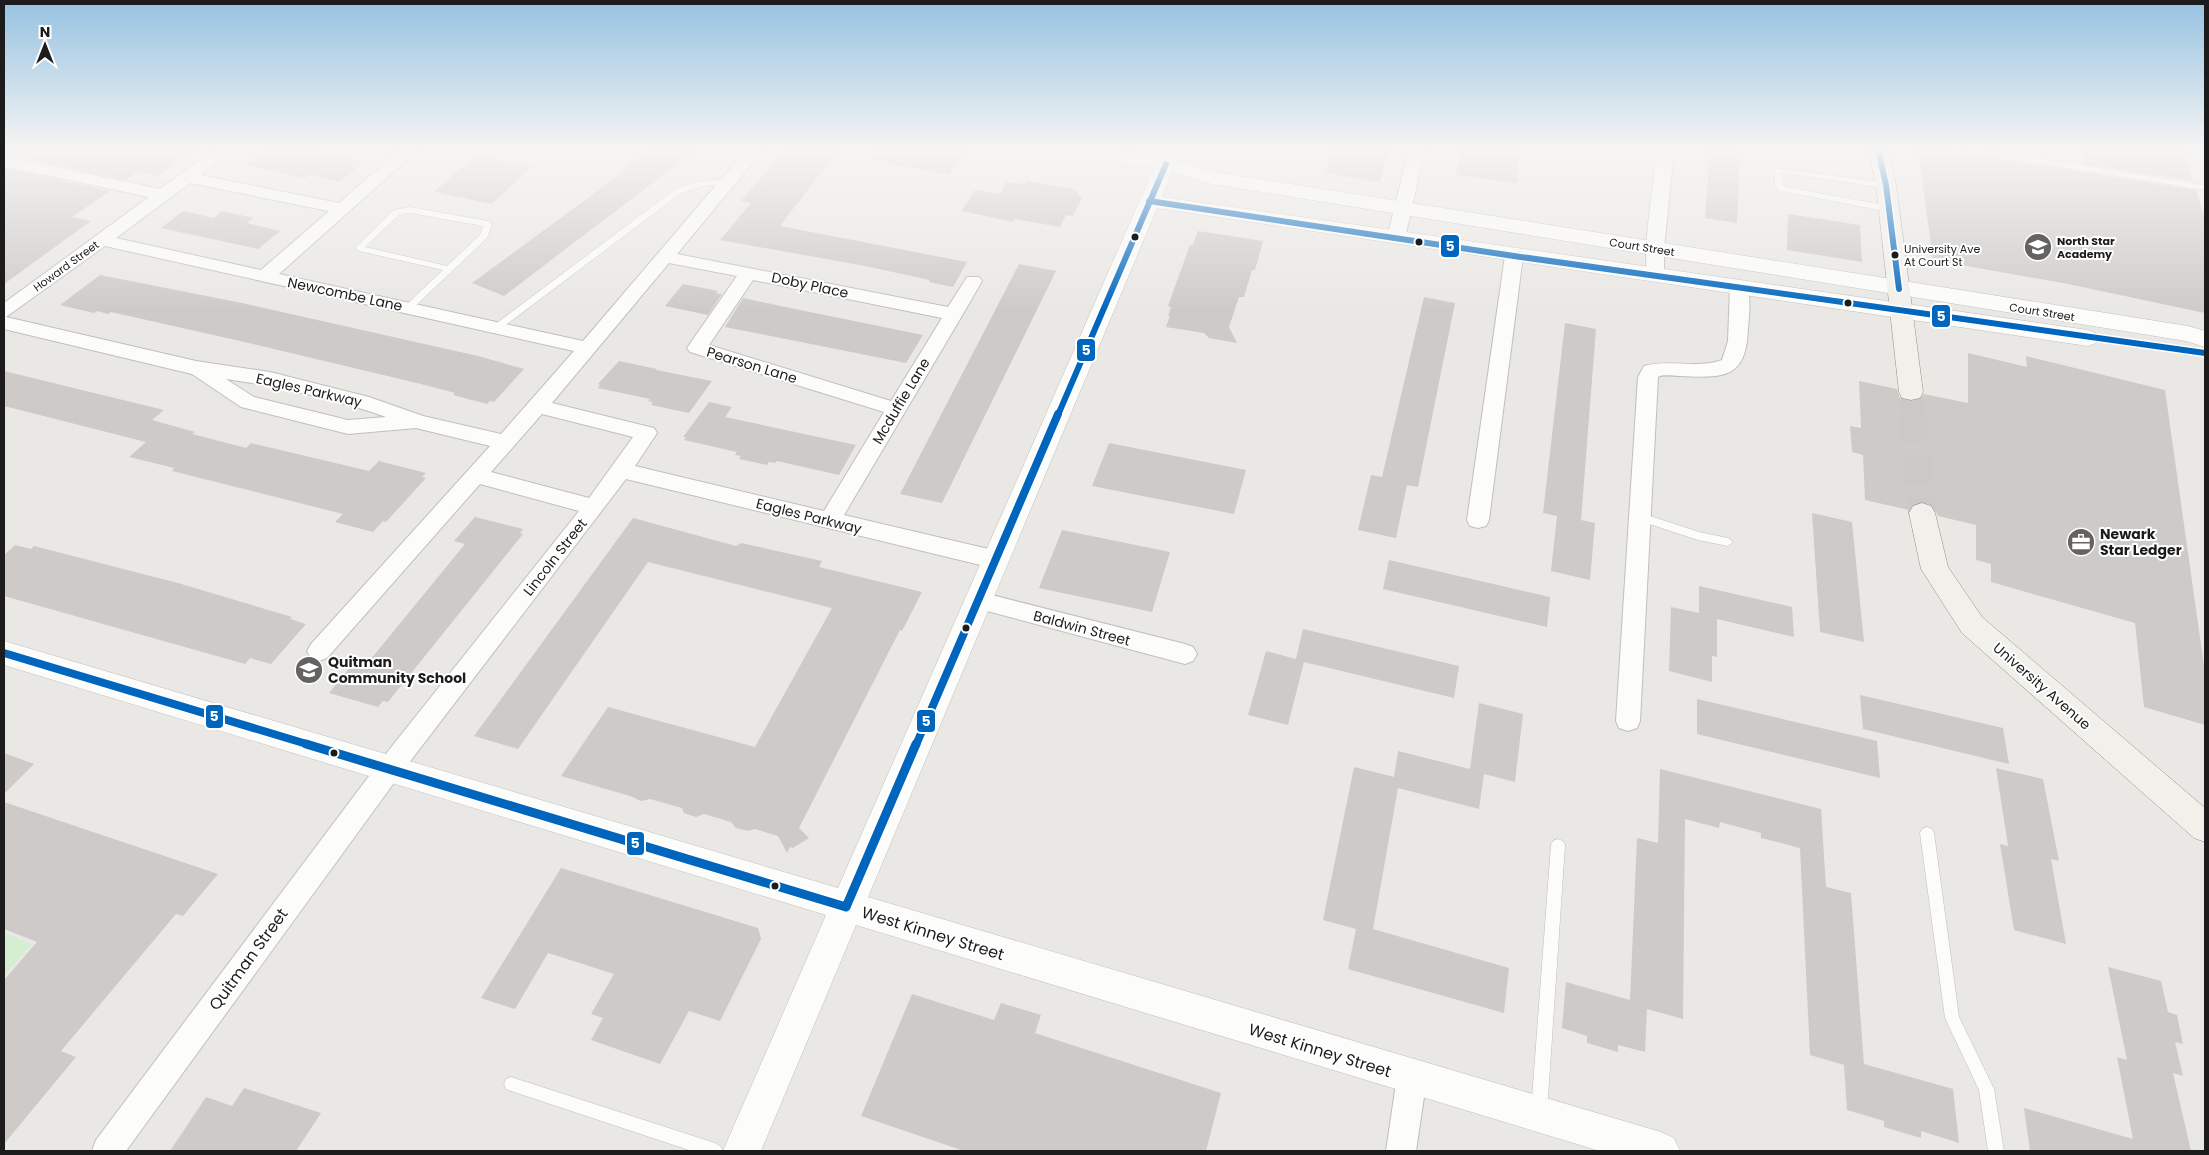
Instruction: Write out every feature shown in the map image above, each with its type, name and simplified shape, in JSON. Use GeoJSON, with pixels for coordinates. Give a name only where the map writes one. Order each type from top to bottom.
{"type":"FeatureCollection","features":[{"type":"Feature","properties":{"kind":"main road"},"geometry":{"type":"LineString","coordinates":[[1888,203],[1911,392]]}},
{"type":"Feature","properties":{"kind":"main road","name":"University Avenue"},"geometry":{"type":"LineString","coordinates":[[1922,513],[1935,569],[1972,625],[2205,828]]}},
{"type":"Feature","properties":{"kind":"street","name":"Howard Street"},"geometry":{"type":"LineString","coordinates":[[4,312],[152,203]]}},
{"type":"Feature","properties":{"kind":"street"},"geometry":{"type":"LineString","coordinates":[[312,203],[342,209]]}},
{"type":"Feature","properties":{"kind":"street"},"geometry":{"type":"LineString","coordinates":[[264,276],[349,203]]}},
{"type":"Feature","properties":{"kind":"street"},"geometry":{"type":"LineString","coordinates":[[319,652],[474,475],[538,406],[710,203]]}},
{"type":"Feature","properties":{"kind":"street"},"geometry":{"type":"LineString","coordinates":[[742,1151],[846,907],[998,560],[1148,203]]}},
{"type":"Feature","properties":{"kind":"street","name":"Court Street"},"geometry":{"type":"LineString","coordinates":[[1162,203],[1514,256],[1739,287],[1900,300],[2188,334],[2205,339]]}},
{"type":"Feature","properties":{"kind":"street","name":"Court Street"},"geometry":{"type":"LineString","coordinates":[[1366,203],[1655,250],[1900,300],[2205,353]]}},
{"type":"Feature","properties":{"kind":"street"},"geometry":{"type":"LineString","coordinates":[[1396,238],[1405,203]]}},
{"type":"Feature","properties":{"kind":"street"},"geometry":{"type":"LineString","coordinates":[[1655,274],[1655,250],[1660,203]]}},
{"type":"Feature","properties":{"kind":"street","name":"Newcombe Lane"},"geometry":{"type":"LineString","coordinates":[[102,240],[587,348]]}},
{"type":"Feature","properties":{"kind":"street","name":"Doby Place"},"geometry":{"type":"LineString","coordinates":[[666,256],[954,314]]}},
{"type":"Feature","properties":{"kind":"street"},"geometry":{"type":"LineString","coordinates":[[1478,520],[1514,256]]}},
{"type":"Feature","properties":{"kind":"street","name":"Pearson Lane"},"geometry":{"type":"LineString","coordinates":[[749,272],[696,348],[896,409]]}},
{"type":"Feature","properties":{"kind":"street","name":"Mcduffie Lane"},"geometry":{"type":"LineString","coordinates":[[829,521],[973,281]]}},
{"type":"Feature","properties":{"kind":"street"},"geometry":{"type":"LineString","coordinates":[[1628,721],[1648,377],[1651,372],[1659,369],[1714,368],[1729,365],[1735,359],[1739,287]]}},
{"type":"Feature","properties":{"kind":"street","name":"Eagles Parkway"},"geometry":{"type":"LineString","coordinates":[[4,323],[196,368],[270,379],[369,404],[419,422],[505,442]]}},
{"type":"Feature","properties":{"kind":"street","name":"Eagles Parkway"},"geometry":{"type":"LineString","coordinates":[[196,368],[248,402],[312,418],[348,426],[419,422]]}},
{"type":"Feature","properties":{"kind":"street","name":"Lincoln Street"},"geometry":{"type":"LineString","coordinates":[[390,768],[594,507],[647,433],[538,406]]}},
{"type":"Feature","properties":{"kind":"street","name":"Eagles Parkway"},"geometry":{"type":"LineString","coordinates":[[621,470],[998,560]]}},
{"type":"Feature","properties":{"kind":"street"},"geometry":{"type":"LineString","coordinates":[[474,475],[594,507]]}},
{"type":"Feature","properties":{"kind":"street","name":"Baldwin Street"},"geometry":{"type":"LineString","coordinates":[[980,601],[1185,654]]}},
{"type":"Feature","properties":{"kind":"street","name":"West Kinney Street"},"geometry":{"type":"LineString","coordinates":[[4,653],[1661,1151]]}},
{"type":"Feature","properties":{"kind":"street","name":"Quitman Street"},"geometry":{"type":"LineString","coordinates":[[107,1151],[390,768]]}},
{"type":"Feature","properties":{"kind":"street"},"geometry":{"type":"LineString","coordinates":[[1401,1151],[1412,1077]]}},
{"type":"Feature","properties":{"kind":"lane"},"geometry":{"type":"LineString","coordinates":[[496,328],[662,203]]}},
{"type":"Feature","properties":{"kind":"lane"},"geometry":{"type":"LineString","coordinates":[[1857,203],[1889,209]]}},
{"type":"Feature","properties":{"kind":"lane"},"geometry":{"type":"LineString","coordinates":[[408,308],[450,269],[484,236],[488,224],[410,210],[397,212],[359,248],[450,269]]}},
{"type":"Feature","properties":{"kind":"lane"},"geometry":{"type":"LineString","coordinates":[[1641,517],[1698,536],[1728,542]]}},
{"type":"Feature","properties":{"kind":"lane"},"geometry":{"type":"LineString","coordinates":[[1927,833],[1952,1018],[1986,1089],[1996,1151]]}},
{"type":"Feature","properties":{"kind":"lane"},"geometry":{"type":"LineString","coordinates":[[1539,1114],[1558,845]]}},
{"type":"Feature","properties":{"kind":"lane"},"geometry":{"type":"LineString","coordinates":[[511,1084],[715,1151]]}},
{"type":"Feature","properties":{"kind":"green space"},"geometry":{"type":"Polygon","coordinates":[[[4,933],[32,944],[4,976],[4,933]]]}},
{"type":"Feature","properties":{"kind":"building"},"geometry":{"type":"Polygon","coordinates":[[[4,203],[93,203],[72,217],[91,221],[4,284],[4,203]]]}},
{"type":"Feature","properties":{"kind":"building"},"geometry":{"type":"Polygon","coordinates":[[[581,203],[626,203],[504,296],[472,283],[581,203]]]}},
{"type":"Feature","properties":{"kind":"building"},"geometry":{"type":"Polygon","coordinates":[[[751,203],[798,203],[780,226],[967,262],[953,287],[865,266],[720,240],[751,203]]]}},
{"type":"Feature","properties":{"kind":"building"},"geometry":{"type":"Polygon","coordinates":[[[967,203],[1080,203],[1073,216],[1066,215],[1060,227],[1014,219],[1013,222],[962,211],[967,203]]]}},
{"type":"Feature","properties":{"kind":"building"},"geometry":{"type":"Polygon","coordinates":[[[1706,203],[1738,203],[1737,223],[1705,218],[1706,203]]]}},
{"type":"Feature","properties":{"kind":"building"},"geometry":{"type":"Polygon","coordinates":[[[1925,203],[2200,203],[2205,220],[2205,313],[2068,284],[1933,260],[1925,203]]]}},
{"type":"Feature","properties":{"kind":"building"},"geometry":{"type":"Polygon","coordinates":[[[183,211],[214,218],[222,211],[254,218],[247,223],[280,231],[258,249],[161,228],[183,211]]]}},
{"type":"Feature","properties":{"kind":"building"},"geometry":{"type":"Polygon","coordinates":[[[1788,214],[1860,225],[1862,262],[1787,250],[1788,214]]]}},
{"type":"Feature","properties":{"kind":"building"},"geometry":{"type":"Polygon","coordinates":[[[1198,231],[1263,241],[1255,270],[1252,270],[1244,297],[1239,297],[1229,327],[1237,343],[1209,338],[1204,333],[1166,327],[1171,307],[1168,306],[1190,245],[1193,245],[1198,231]]]}},
{"type":"Feature","properties":{"kind":"building"},"geometry":{"type":"Polygon","coordinates":[[[1019,264],[1056,271],[942,503],[900,494],[1019,264]]]}},
{"type":"Feature","properties":{"kind":"building"},"geometry":{"type":"Polygon","coordinates":[[[100,275],[242,303],[478,356],[524,369],[494,402],[490,401],[487,404],[421,384],[249,343],[111,312],[108,314],[97,311],[94,313],[60,305],[100,275]]]}},
{"type":"Feature","properties":{"kind":"building"},"geometry":{"type":"Polygon","coordinates":[[[683,284],[718,291],[716,293],[722,294],[708,315],[665,306],[683,284]]]}},
{"type":"Feature","properties":{"kind":"building"},"geometry":{"type":"Polygon","coordinates":[[[1424,297],[1455,303],[1418,487],[1407,485],[1396,538],[1358,530],[1371,475],[1382,477],[1424,297]]]}},
{"type":"Feature","properties":{"kind":"building"},"geometry":{"type":"Polygon","coordinates":[[[743,298],[923,335],[906,363],[725,327],[743,298]]]}},
{"type":"Feature","properties":{"kind":"building"},"geometry":{"type":"Polygon","coordinates":[[[1565,323],[1596,329],[1581,520],[1595,523],[1590,580],[1551,571],[1557,516],[1543,513],[1565,323]]]}},
{"type":"Feature","properties":{"kind":"building","name":"Newark Star Ledger"},"geometry":{"type":"Polygon","coordinates":[[[1968,353],[2027,367],[2026,356],[2165,390],[2205,673],[2205,725],[2144,707],[2135,623],[1991,582],[1991,564],[1976,560],[1976,525],[1938,516],[1932,504],[1921,501],[1912,504],[1909,510],[1865,500],[1863,455],[1852,452],[1850,426],[1861,428],[1859,381],[1897,389],[1900,399],[1911,402],[1920,400],[1924,394],[1968,403],[1968,353]]]}},
{"type":"Feature","properties":{"kind":"building"},"geometry":{"type":"Polygon","coordinates":[[[619,361],[712,381],[689,413],[651,405],[653,402],[648,401],[650,399],[598,388],[600,385],[598,384],[619,361]]]}},
{"type":"Feature","properties":{"kind":"building"},"geometry":{"type":"Polygon","coordinates":[[[4,371],[164,410],[152,420],[195,432],[192,434],[246,448],[251,443],[369,471],[379,461],[426,473],[422,477],[426,478],[386,522],[383,521],[373,532],[335,522],[343,514],[172,471],[174,468],[129,457],[146,442],[4,406],[4,371]]]}},
{"type":"Feature","properties":{"kind":"building"},"geometry":{"type":"Polygon","coordinates":[[[709,402],[732,407],[725,417],[856,445],[839,475],[777,461],[775,463],[769,462],[767,465],[739,459],[741,456],[735,455],[737,452],[684,440],[686,437],[683,437],[709,402]]]}},
{"type":"Feature","properties":{"kind":"building"},"geometry":{"type":"Polygon","coordinates":[[[1109,443],[1246,470],[1234,514],[1092,486],[1109,443]]]}},
{"type":"Feature","properties":{"kind":"building"},"geometry":{"type":"Polygon","coordinates":[[[1812,513],[1852,522],[1864,642],[1820,632],[1812,513]]]}},
{"type":"Feature","properties":{"kind":"building"},"geometry":{"type":"Polygon","coordinates":[[[475,517],[523,529],[520,533],[523,534],[388,702],[383,701],[378,707],[329,693],[355,661],[366,665],[465,544],[454,541],[475,517]]]}},
{"type":"Feature","properties":{"kind":"building"},"geometry":{"type":"Polygon","coordinates":[[[633,518],[736,546],[741,543],[822,561],[819,567],[922,592],[902,631],[900,630],[799,828],[809,838],[793,848],[790,847],[787,853],[778,836],[755,829],[748,831],[736,828],[731,822],[704,814],[696,817],[684,813],[682,808],[650,799],[641,801],[561,776],[608,707],[755,747],[832,608],[648,562],[518,749],[474,736],[633,518]]]}},
{"type":"Feature","properties":{"kind":"building"},"geometry":{"type":"Polygon","coordinates":[[[1062,530],[1170,552],[1152,612],[1039,588],[1062,530]]]}},
{"type":"Feature","properties":{"kind":"building"},"geometry":{"type":"Polygon","coordinates":[[[15,545],[31,549],[34,546],[178,583],[292,617],[290,619],[306,624],[271,664],[250,658],[245,664],[4,596],[4,555],[15,545]]]}},
{"type":"Feature","properties":{"kind":"building"},"geometry":{"type":"Polygon","coordinates":[[[1389,560],[1550,597],[1547,627],[1383,589],[1389,560]]]}},
{"type":"Feature","properties":{"kind":"building"},"geometry":{"type":"Polygon","coordinates":[[[1699,586],[1792,607],[1794,637],[1717,619],[1717,657],[1712,656],[1712,682],[1669,671],[1671,607],[1699,613],[1699,586]]]}},
{"type":"Feature","properties":{"kind":"building"},"geometry":{"type":"Polygon","coordinates":[[[1303,629],[1459,666],[1454,698],[1304,662],[1288,725],[1248,715],[1266,651],[1296,659],[1303,629]]]}},
{"type":"Feature","properties":{"kind":"building"},"geometry":{"type":"Polygon","coordinates":[[[1860,695],[2003,728],[2009,764],[1863,729],[1860,695]]]}},
{"type":"Feature","properties":{"kind":"building"},"geometry":{"type":"Polygon","coordinates":[[[1697,699],[1877,741],[1880,778],[1697,734],[1697,699]]]}},
{"type":"Feature","properties":{"kind":"building"},"geometry":{"type":"Polygon","coordinates":[[[1479,703],[1523,714],[1515,782],[1484,774],[1479,809],[1398,788],[1373,929],[1509,968],[1504,1013],[1348,969],[1356,929],[1323,920],[1354,767],[1394,777],[1398,751],[1470,769],[1479,703]]]}},
{"type":"Feature","properties":{"kind":"building"},"geometry":{"type":"Polygon","coordinates":[[[4,753],[34,764],[4,794],[4,753]]]}},
{"type":"Feature","properties":{"kind":"building"},"geometry":{"type":"Polygon","coordinates":[[[1996,768],[2043,779],[2059,861],[2051,859],[2066,944],[2014,930],[2000,844],[2008,846],[1996,768]]]}},
{"type":"Feature","properties":{"kind":"building"},"geometry":{"type":"Polygon","coordinates":[[[1660,769],[1821,809],[1826,887],[1851,893],[1864,1064],[1953,1089],[1959,1143],[1921,1131],[1921,1138],[1884,1127],[1884,1121],[1847,1110],[1844,1065],[1810,1055],[1800,848],[1761,838],[1761,833],[1720,822],[1719,828],[1685,819],[1683,1019],[1647,1009],[1645,1052],[1618,1045],[1618,1052],[1587,1043],[1587,1036],[1562,1028],[1566,982],[1630,1000],[1637,838],[1658,843],[1660,769]]]}},
{"type":"Feature","properties":{"kind":"building"},"geometry":{"type":"Polygon","coordinates":[[[4,802],[218,874],[183,916],[176,914],[61,1051],[76,1057],[4,1144],[4,980],[37,942],[4,929],[4,802]]]}},
{"type":"Feature","properties":{"kind":"building"},"geometry":{"type":"Polygon","coordinates":[[[561,868],[758,928],[761,939],[720,1021],[689,1011],[660,1064],[591,1040],[603,1018],[591,1014],[614,974],[548,953],[515,1009],[481,998],[561,868]]]}},
{"type":"Feature","properties":{"kind":"building"},"geometry":{"type":"Polygon","coordinates":[[[2108,967],[2161,981],[2168,1012],[2177,1015],[2183,1044],[2175,1042],[2183,1076],[2173,1073],[2191,1151],[2030,1151],[2024,1108],[2133,1139],[2117,1057],[2127,1060],[2108,967]]]}},
{"type":"Feature","properties":{"kind":"building"},"geometry":{"type":"Polygon","coordinates":[[[912,994],[994,1020],[1001,1003],[1041,1015],[1035,1033],[1221,1093],[1206,1151],[964,1151],[861,1116],[912,994]]]}},
{"type":"Feature","properties":{"kind":"building"},"geometry":{"type":"Polygon","coordinates":[[[244,1088],[321,1113],[296,1151],[170,1151],[206,1097],[232,1106],[244,1088]]]}},
{"type":"Feature","properties":{"kind":"tunnel"},"geometry":{"type":"LineString","coordinates":[[1911,392],[1913,415]]}},
{"type":"Feature","properties":{"kind":"tunnel"},"geometry":{"type":"LineString","coordinates":[[1913,414],[1922,513]]}},
{"type":"Feature","properties":{"kind":"transit line","name":"5"},"geometry":{"type":"LineString","coordinates":[[846,907],[1149,203]]}},
{"type":"Feature","properties":{"kind":"transit line","name":"5"},"geometry":{"type":"LineString","coordinates":[[1162,203],[1514,256],[2205,353]]}},
{"type":"Feature","properties":{"kind":"transit line","name":"5"},"geometry":{"type":"LineString","coordinates":[[1888,203],[1899,289]]}},
{"type":"Feature","properties":{"kind":"transit line","name":"5"},"geometry":{"type":"LineString","coordinates":[[4,653],[846,907]]}},
{"type":"Feature","properties":{"kind":"place","name":"North Star Academy"},"geometry":{"type":"Point","coordinates":[2038,247]}},
{"type":"Feature","properties":{"kind":"place","name":"University Ave At Court St"},"geometry":{"type":"Point","coordinates":[1895,255]}},
{"type":"Feature","properties":{"kind":"place","name":"Newark Star Ledger"},"geometry":{"type":"Point","coordinates":[2081,542]}},
{"type":"Feature","properties":{"kind":"place","name":"Quitman Community School"},"geometry":{"type":"Point","coordinates":[309,670]}}]}
